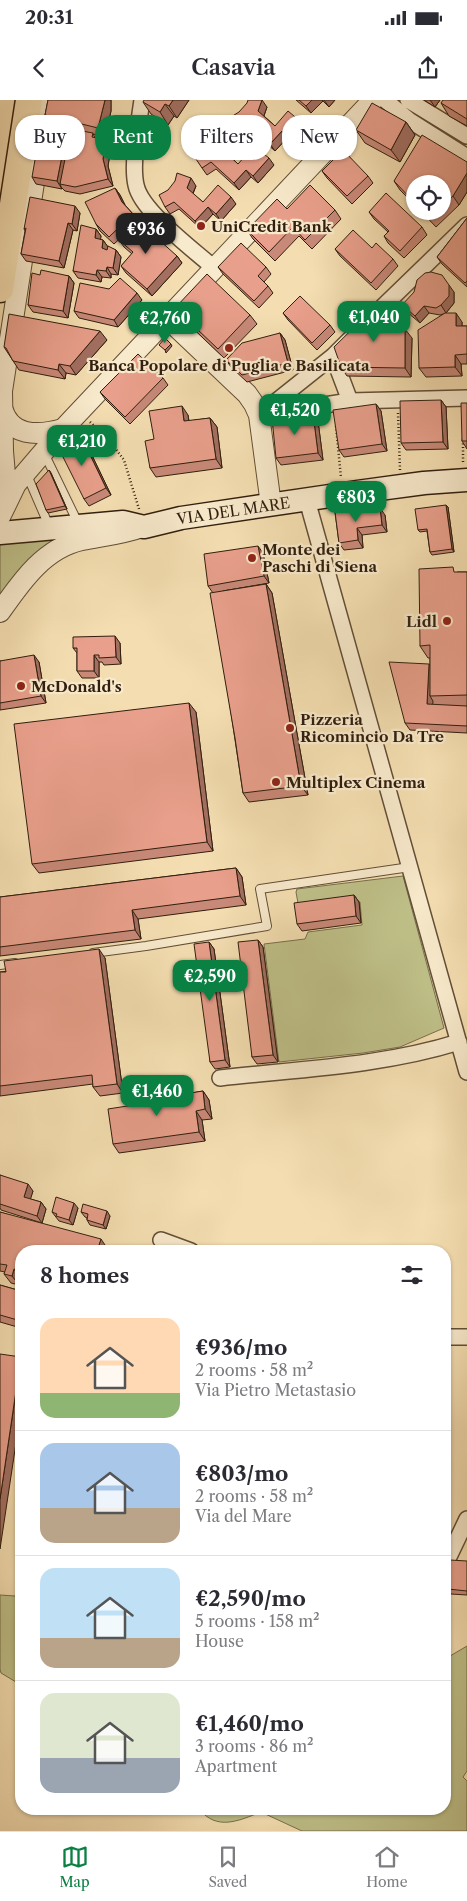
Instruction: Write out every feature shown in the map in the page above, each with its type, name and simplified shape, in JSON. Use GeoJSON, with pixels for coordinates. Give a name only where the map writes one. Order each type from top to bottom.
{"type":"FeatureCollection","features":[{"type":"Feature","properties":{"kind":"highway"},"geometry":{"type":"LineString","coordinates":[[0,185],[25,104]]}},
{"type":"Feature","properties":{"kind":"highway"},"geometry":{"type":"LineString","coordinates":[[0,289],[25,104]]}},
{"type":"Feature","properties":{"kind":"main road","name":"VIA DEL MARE"},"geometry":{"type":"LineString","coordinates":[[0,533],[123,522],[143,527],[181,518],[342,494],[401,486],[466,481]]}},
{"type":"Feature","properties":{"kind":"street"},"geometry":{"type":"LineString","coordinates":[[4,508],[2,398],[39,150],[50,100]]}},
{"type":"Feature","properties":{"kind":"street"},"geometry":{"type":"LineString","coordinates":[[142,100],[135,165],[137,188],[142,199],[160,220],[214,268]]}},
{"type":"Feature","properties":{"kind":"street"},"geometry":{"type":"LineString","coordinates":[[4,508],[25,471],[62,429],[373,100]]}},
{"type":"Feature","properties":{"kind":"street"},"geometry":{"type":"LineString","coordinates":[[385,100],[409,120],[467,157]]}},
{"type":"Feature","properties":{"kind":"street"},"geometry":{"type":"LineString","coordinates":[[408,100],[418,104],[467,136]]}},
{"type":"Feature","properties":{"kind":"street"},"geometry":{"type":"LineString","coordinates":[[259,415],[333,356],[467,225]]}},
{"type":"Feature","properties":{"kind":"street"},"geometry":{"type":"LineString","coordinates":[[168,319],[250,397],[259,415],[271,505]]}},
{"type":"Feature","properties":{"kind":"street"},"geometry":{"type":"LineString","coordinates":[[333,356],[350,401]]}},
{"type":"Feature","properties":{"kind":"street"},"geometry":{"type":"LineString","coordinates":[[2,398],[5,416],[16,428],[39,433],[62,429]]}},
{"type":"Feature","properties":{"kind":"street"},"geometry":{"type":"LineString","coordinates":[[259,415],[350,401],[467,398]]}},
{"type":"Feature","properties":{"kind":"street"},"geometry":{"type":"LineString","coordinates":[[307,500],[467,1072]]}},
{"type":"Feature","properties":{"kind":"street"},"geometry":{"type":"LineString","coordinates":[[0,612],[32,571],[44,559],[62,546],[82,540],[125,533],[143,527]]}},
{"type":"Feature","properties":{"kind":"street"},"geometry":{"type":"LineString","coordinates":[[220,1078],[392,1059],[427,1052],[458,1042]]}},
{"type":"Feature","properties":{"kind":"street"},"geometry":{"type":"LineString","coordinates":[[161,1240],[175,1245]]}},
{"type":"Feature","properties":{"kind":"street"},"geometry":{"type":"LineString","coordinates":[[451,1337],[467,1337]]}},
{"type":"Feature","properties":{"kind":"street"},"geometry":{"type":"LineString","coordinates":[[451,1552],[467,1519]]}},
{"type":"Feature","properties":{"kind":"lane"},"geometry":{"type":"LineString","coordinates":[[43,451],[79,525]]}},
{"type":"Feature","properties":{"kind":"lane"},"geometry":{"type":"LineString","coordinates":[[25,471],[49,528]]}},
{"type":"Feature","properties":{"kind":"lane"},"geometry":{"type":"LineString","coordinates":[[89,954],[267,926],[260,888],[410,867]]}},
{"type":"Feature","properties":{"kind":"lane"},"geometry":{"type":"LineString","coordinates":[[0,965],[23,962]]}},
{"type":"Feature","properties":{"kind":"path"},"geometry":{"type":"LineString","coordinates":[[398,400],[401,486]]}},
{"type":"Feature","properties":{"kind":"path"},"geometry":{"type":"LineString","coordinates":[[333,403],[342,494]]}},
{"type":"Feature","properties":{"kind":"path"},"geometry":{"type":"LineString","coordinates":[[80,411],[112,444],[124,460],[143,527]]}},
{"type":"Feature","properties":{"kind":"path"},"geometry":{"type":"LineString","coordinates":[[462,435],[466,481]]}},
{"type":"Feature","properties":{"kind":"green space"},"geometry":{"type":"Polygon","coordinates":[[[67,537],[0,602],[0,544],[67,537]]]}},
{"type":"Feature","properties":{"kind":"green space"},"geometry":{"type":"Polygon","coordinates":[[[403,876],[444,1028],[400,1047],[279,1062],[264,944],[305,939],[308,932],[362,925],[360,902],[299,909],[297,889],[403,876]]]}},
{"type":"Feature","properties":{"kind":"green space"},"geometry":{"type":"Polygon","coordinates":[[[0,1595],[15,1596],[15,1681],[1,1673],[0,1595]]]}},
{"type":"Feature","properties":{"kind":"green space"},"geometry":{"type":"Polygon","coordinates":[[[467,1646],[467,1771],[463,1777],[467,1781],[467,1831],[302,1831],[267,1815],[451,1815],[451,1655],[467,1646]]]}},
{"type":"Feature","properties":{"kind":"green space"},"geometry":{"type":"Polygon","coordinates":[[[252,1815],[228,1822],[220,1822],[206,1816],[252,1815]]]}},
{"type":"Feature","properties":{"kind":"building"},"geometry":{"type":"Polygon","coordinates":[[[48,100],[105,100],[101,115],[95,115],[95,127],[85,125],[85,115],[45,115],[48,100]]]}},
{"type":"Feature","properties":{"kind":"building"},"geometry":{"type":"Polygon","coordinates":[[[144,100],[173,100],[169,106],[165,104],[160,112],[143,102],[144,100]]]}},
{"type":"Feature","properties":{"kind":"building"},"geometry":{"type":"Polygon","coordinates":[[[248,100],[262,100],[258,111],[263,115],[234,115],[248,100]]]}},
{"type":"Feature","properties":{"kind":"building"},"geometry":{"type":"Polygon","coordinates":[[[299,100],[312,100],[306,106],[299,100]]]}},
{"type":"Feature","properties":{"kind":"building"},"geometry":{"type":"Polygon","coordinates":[[[443,100],[467,100],[467,119],[441,103],[443,100]]]}},
{"type":"Feature","properties":{"kind":"building"},"geometry":{"type":"Polygon","coordinates":[[[372,103],[406,122],[391,150],[357,131],[372,103]]]}},
{"type":"Feature","properties":{"kind":"building"},"geometry":{"type":"Polygon","coordinates":[[[288,111],[293,115],[285,115],[288,111]]]}},
{"type":"Feature","properties":{"kind":"building"},"geometry":{"type":"Polygon","coordinates":[[[282,118],[282,131],[272,142],[272,123],[275,126],[282,118]]]}},
{"type":"Feature","properties":{"kind":"building"},"geometry":{"type":"Polygon","coordinates":[[[85,132],[93,133],[92,137],[95,138],[95,160],[103,160],[108,179],[75,187],[60,184],[65,160],[85,160],[85,132]]]}},
{"type":"Feature","properties":{"kind":"building"},"geometry":{"type":"Polygon","coordinates":[[[422,135],[467,162],[467,173],[451,198],[451,175],[406,175],[406,194],[394,181],[422,135]]]}},
{"type":"Feature","properties":{"kind":"building"},"geometry":{"type":"Polygon","coordinates":[[[35,160],[61,160],[57,181],[32,177],[35,160]]]}},
{"type":"Feature","properties":{"kind":"building"},"geometry":{"type":"Polygon","coordinates":[[[197,160],[234,160],[238,164],[242,160],[267,160],[253,176],[246,170],[234,183],[211,162],[202,168],[197,160]]]}},
{"type":"Feature","properties":{"kind":"building"},"geometry":{"type":"Polygon","coordinates":[[[333,160],[353,160],[368,176],[347,196],[322,171],[333,160]]]}},
{"type":"Feature","properties":{"kind":"building"},"geometry":{"type":"Polygon","coordinates":[[[177,173],[191,178],[187,188],[203,202],[218,185],[231,197],[216,214],[208,207],[195,221],[174,202],[165,207],[159,195],[168,190],[175,181],[177,173]]]}},
{"type":"Feature","properties":{"kind":"building"},"geometry":{"type":"Polygon","coordinates":[[[310,185],[335,210],[305,240],[293,227],[269,252],[247,230],[277,199],[287,209],[310,185]]]}},
{"type":"Feature","properties":{"kind":"building"},"geometry":{"type":"Polygon","coordinates":[[[115,188],[122,202],[133,214],[109,237],[96,224],[85,202],[115,188]]]}},
{"type":"Feature","properties":{"kind":"building"},"geometry":{"type":"Polygon","coordinates":[[[386,193],[406,212],[406,220],[415,220],[422,227],[400,251],[384,236],[389,231],[369,212],[386,193]]]}},
{"type":"Feature","properties":{"kind":"building"},"geometry":{"type":"Polygon","coordinates":[[[30,197],[75,206],[72,224],[68,223],[59,261],[21,254],[30,197]]]}},
{"type":"Feature","properties":{"kind":"building"},"geometry":{"type":"Polygon","coordinates":[[[467,218],[467,281],[465,283],[437,257],[467,218]]]}},
{"type":"Feature","properties":{"kind":"building"},"geometry":{"type":"Polygon","coordinates":[[[139,222],[177,256],[147,289],[121,266],[133,252],[119,240],[139,222]]]}},
{"type":"Feature","properties":{"kind":"building"},"geometry":{"type":"Polygon","coordinates":[[[81,225],[96,229],[95,238],[103,240],[102,248],[107,250],[108,246],[116,250],[113,268],[107,267],[106,271],[97,270],[96,275],[73,271],[81,225]]]}},
{"type":"Feature","properties":{"kind":"building"},"geometry":{"type":"Polygon","coordinates":[[[353,230],[372,248],[376,243],[393,259],[371,283],[335,249],[353,230]]]}},
{"type":"Feature","properties":{"kind":"building"},"geometry":{"type":"Polygon","coordinates":[[[241,243],[266,267],[258,276],[268,286],[254,301],[218,267],[241,243]]]}},
{"type":"Feature","properties":{"kind":"building"},"geometry":{"type":"Polygon","coordinates":[[[41,270],[69,276],[63,311],[28,305],[32,273],[40,275],[41,270]]]}},
{"type":"Feature","properties":{"kind":"building"},"geometry":{"type":"Polygon","coordinates":[[[431,272],[442,275],[449,285],[449,296],[436,308],[424,306],[415,316],[402,305],[414,292],[417,280],[425,273],[431,272]]]}},
{"type":"Feature","properties":{"kind":"building"},"geometry":{"type":"Polygon","coordinates":[[[207,274],[250,315],[218,349],[175,308],[207,274]]]}},
{"type":"Feature","properties":{"kind":"building"},"geometry":{"type":"Polygon","coordinates":[[[120,278],[137,293],[114,320],[74,311],[80,283],[109,289],[120,278]]]}},
{"type":"Feature","properties":{"kind":"building"},"geometry":{"type":"Polygon","coordinates":[[[300,296],[330,325],[312,343],[283,313],[300,296]]]}},
{"type":"Feature","properties":{"kind":"building"},"geometry":{"type":"Polygon","coordinates":[[[379,303],[405,329],[405,368],[341,367],[334,347],[379,303]]]}},
{"type":"Feature","properties":{"kind":"building"},"geometry":{"type":"Polygon","coordinates":[[[445,313],[456,313],[456,326],[467,326],[467,354],[455,355],[455,367],[419,368],[418,330],[445,313]]]}},
{"type":"Feature","properties":{"kind":"building"},"geometry":{"type":"Polygon","coordinates":[[[9,314],[100,331],[70,366],[59,364],[58,370],[13,361],[4,347],[9,314]]]}},
{"type":"Feature","properties":{"kind":"building"},"geometry":{"type":"Polygon","coordinates":[[[280,333],[288,363],[242,375],[226,360],[242,343],[280,333]]]}},
{"type":"Feature","properties":{"kind":"building"},"geometry":{"type":"Polygon","coordinates":[[[165,338],[171,344],[165,350],[159,345],[165,338]]]}},
{"type":"Feature","properties":{"kind":"building"},"geometry":{"type":"Polygon","coordinates":[[[138,354],[163,378],[125,417],[100,392],[138,354]]]}},
{"type":"Feature","properties":{"kind":"building"},"geometry":{"type":"Polygon","coordinates":[[[441,400],[443,442],[401,443],[400,401],[441,400]]]}},
{"type":"Feature","properties":{"kind":"building"},"geometry":{"type":"Polygon","coordinates":[[[461,403],[467,403],[467,441],[462,441],[461,403]]]}},
{"type":"Feature","properties":{"kind":"building"},"geometry":{"type":"Polygon","coordinates":[[[376,404],[382,444],[339,450],[333,410],[376,404]]]}},
{"type":"Feature","properties":{"kind":"building"},"geometry":{"type":"Polygon","coordinates":[[[182,406],[184,421],[210,418],[216,459],[150,468],[145,441],[154,439],[149,411],[182,406]]]}},
{"type":"Feature","properties":{"kind":"building"},"geometry":{"type":"Polygon","coordinates":[[[313,414],[318,453],[276,458],[272,418],[313,414]]]}},
{"type":"Feature","properties":{"kind":"building"},"geometry":{"type":"Polygon","coordinates":[[[81,436],[106,488],[84,499],[58,447],[81,436]]]}},
{"type":"Feature","properties":{"kind":"building"},"geometry":{"type":"Polygon","coordinates":[[[49,470],[65,506],[46,510],[36,484],[49,470]]]}},
{"type":"Feature","properties":{"kind":"building"},"geometry":{"type":"Polygon","coordinates":[[[446,505],[452,549],[430,552],[427,529],[418,530],[415,509],[446,505]]]}},
{"type":"Feature","properties":{"kind":"building"},"geometry":{"type":"Polygon","coordinates":[[[380,508],[382,525],[357,528],[358,540],[339,543],[335,512],[380,508]]]}},
{"type":"Feature","properties":{"kind":"building"},"geometry":{"type":"Polygon","coordinates":[[[258,546],[264,576],[208,586],[204,554],[258,546]]]}},
{"type":"Feature","properties":{"kind":"building","name":"Lidl"},"geometry":{"type":"Polygon","coordinates":[[[453,567],[454,572],[467,572],[467,695],[430,696],[430,645],[420,646],[419,569],[453,567]]]}},
{"type":"Feature","properties":{"kind":"building"},"geometry":{"type":"Polygon","coordinates":[[[266,584],[301,786],[243,793],[210,593],[266,584]]]}},
{"type":"Feature","properties":{"kind":"building"},"geometry":{"type":"Polygon","coordinates":[[[115,636],[116,657],[99,658],[99,655],[94,655],[94,671],[77,671],[77,648],[73,648],[73,637],[115,636]]]}},
{"type":"Feature","properties":{"kind":"building","name":"McDonald's"},"geometry":{"type":"Polygon","coordinates":[[[34,655],[41,696],[0,703],[0,661],[34,655]]]}},
{"type":"Feature","properties":{"kind":"building"},"geometry":{"type":"Polygon","coordinates":[[[389,662],[429,664],[427,704],[467,706],[467,726],[405,723],[389,662]]]}},
{"type":"Feature","properties":{"kind":"building"},"geometry":{"type":"Polygon","coordinates":[[[189,703],[207,842],[32,864],[14,724],[189,703]]]}},
{"type":"Feature","properties":{"kind":"building"},"geometry":{"type":"Polygon","coordinates":[[[236,868],[240,896],[132,910],[135,930],[0,947],[0,897],[236,868]]]}},
{"type":"Feature","properties":{"kind":"building"},"geometry":{"type":"Polygon","coordinates":[[[354,895],[356,916],[297,924],[294,903],[354,895]]]}},
{"type":"Feature","properties":{"kind":"building"},"geometry":{"type":"Polygon","coordinates":[[[258,940],[273,1055],[252,1057],[238,942],[258,940]]]}},
{"type":"Feature","properties":{"kind":"building"},"geometry":{"type":"Polygon","coordinates":[[[209,942],[225,1060],[210,1062],[194,944],[209,942]]]}},
{"type":"Feature","properties":{"kind":"building"},"geometry":{"type":"Polygon","coordinates":[[[99,949],[117,1084],[93,1087],[92,1075],[0,1086],[0,972],[6,972],[4,961],[99,949]]]}},
{"type":"Feature","properties":{"kind":"building"},"geometry":{"type":"Polygon","coordinates":[[[184,1090],[184,1094],[203,1091],[205,1109],[196,1111],[199,1132],[113,1144],[108,1109],[153,1102],[152,1095],[184,1090]]]}},
{"type":"Feature","properties":{"kind":"building"},"geometry":{"type":"Polygon","coordinates":[[[0,1175],[28,1184],[24,1197],[41,1202],[37,1216],[0,1204],[0,1175]]]}},
{"type":"Feature","properties":{"kind":"building"},"geometry":{"type":"Polygon","coordinates":[[[56,1197],[74,1203],[69,1220],[56,1216],[57,1214],[52,1212],[56,1197]]]}},
{"type":"Feature","properties":{"kind":"building"},"geometry":{"type":"Polygon","coordinates":[[[83,1204],[107,1211],[103,1225],[87,1220],[88,1214],[81,1212],[83,1204]]]}},
{"type":"Feature","properties":{"kind":"building"},"geometry":{"type":"Polygon","coordinates":[[[0,1212],[101,1239],[99,1245],[15,1245],[15,1269],[12,1276],[4,1274],[7,1265],[0,1264],[0,1212]]]}},
{"type":"Feature","properties":{"kind":"building"},"geometry":{"type":"Polygon","coordinates":[[[0,1285],[15,1289],[15,1319],[0,1315],[0,1285]]]}},
{"type":"Feature","properties":{"kind":"building"},"geometry":{"type":"Polygon","coordinates":[[[0,1354],[15,1356],[15,1398],[0,1499],[0,1354]]]}},
{"type":"Feature","properties":{"kind":"building"},"geometry":{"type":"Polygon","coordinates":[[[451,1560],[467,1561],[467,1591],[451,1589],[451,1560]]]}},
{"type":"Feature","properties":{"kind":"place","name":"UniCredit Bank"},"geometry":{"type":"Point","coordinates":[201,226]}},
{"type":"Feature","properties":{"kind":"place","name":"Banca Popolare di Puglia e Basilicata"},"geometry":{"type":"Point","coordinates":[229,348]}},
{"type":"Feature","properties":{"kind":"place","name":"Monte dei Paschi di Siena"},"geometry":{"type":"Point","coordinates":[252,558]}},
{"type":"Feature","properties":{"kind":"place","name":"Lidl"},"geometry":{"type":"Point","coordinates":[447,621]}},
{"type":"Feature","properties":{"kind":"place","name":"McDonald's"},"geometry":{"type":"Point","coordinates":[21,686]}},
{"type":"Feature","properties":{"kind":"place","name":"Pizzeria Ricomincio Da Tre"},"geometry":{"type":"Point","coordinates":[290,728]}},
{"type":"Feature","properties":{"kind":"place","name":"Multiplex Cinema"},"geometry":{"type":"Point","coordinates":[276,782]}}]}
